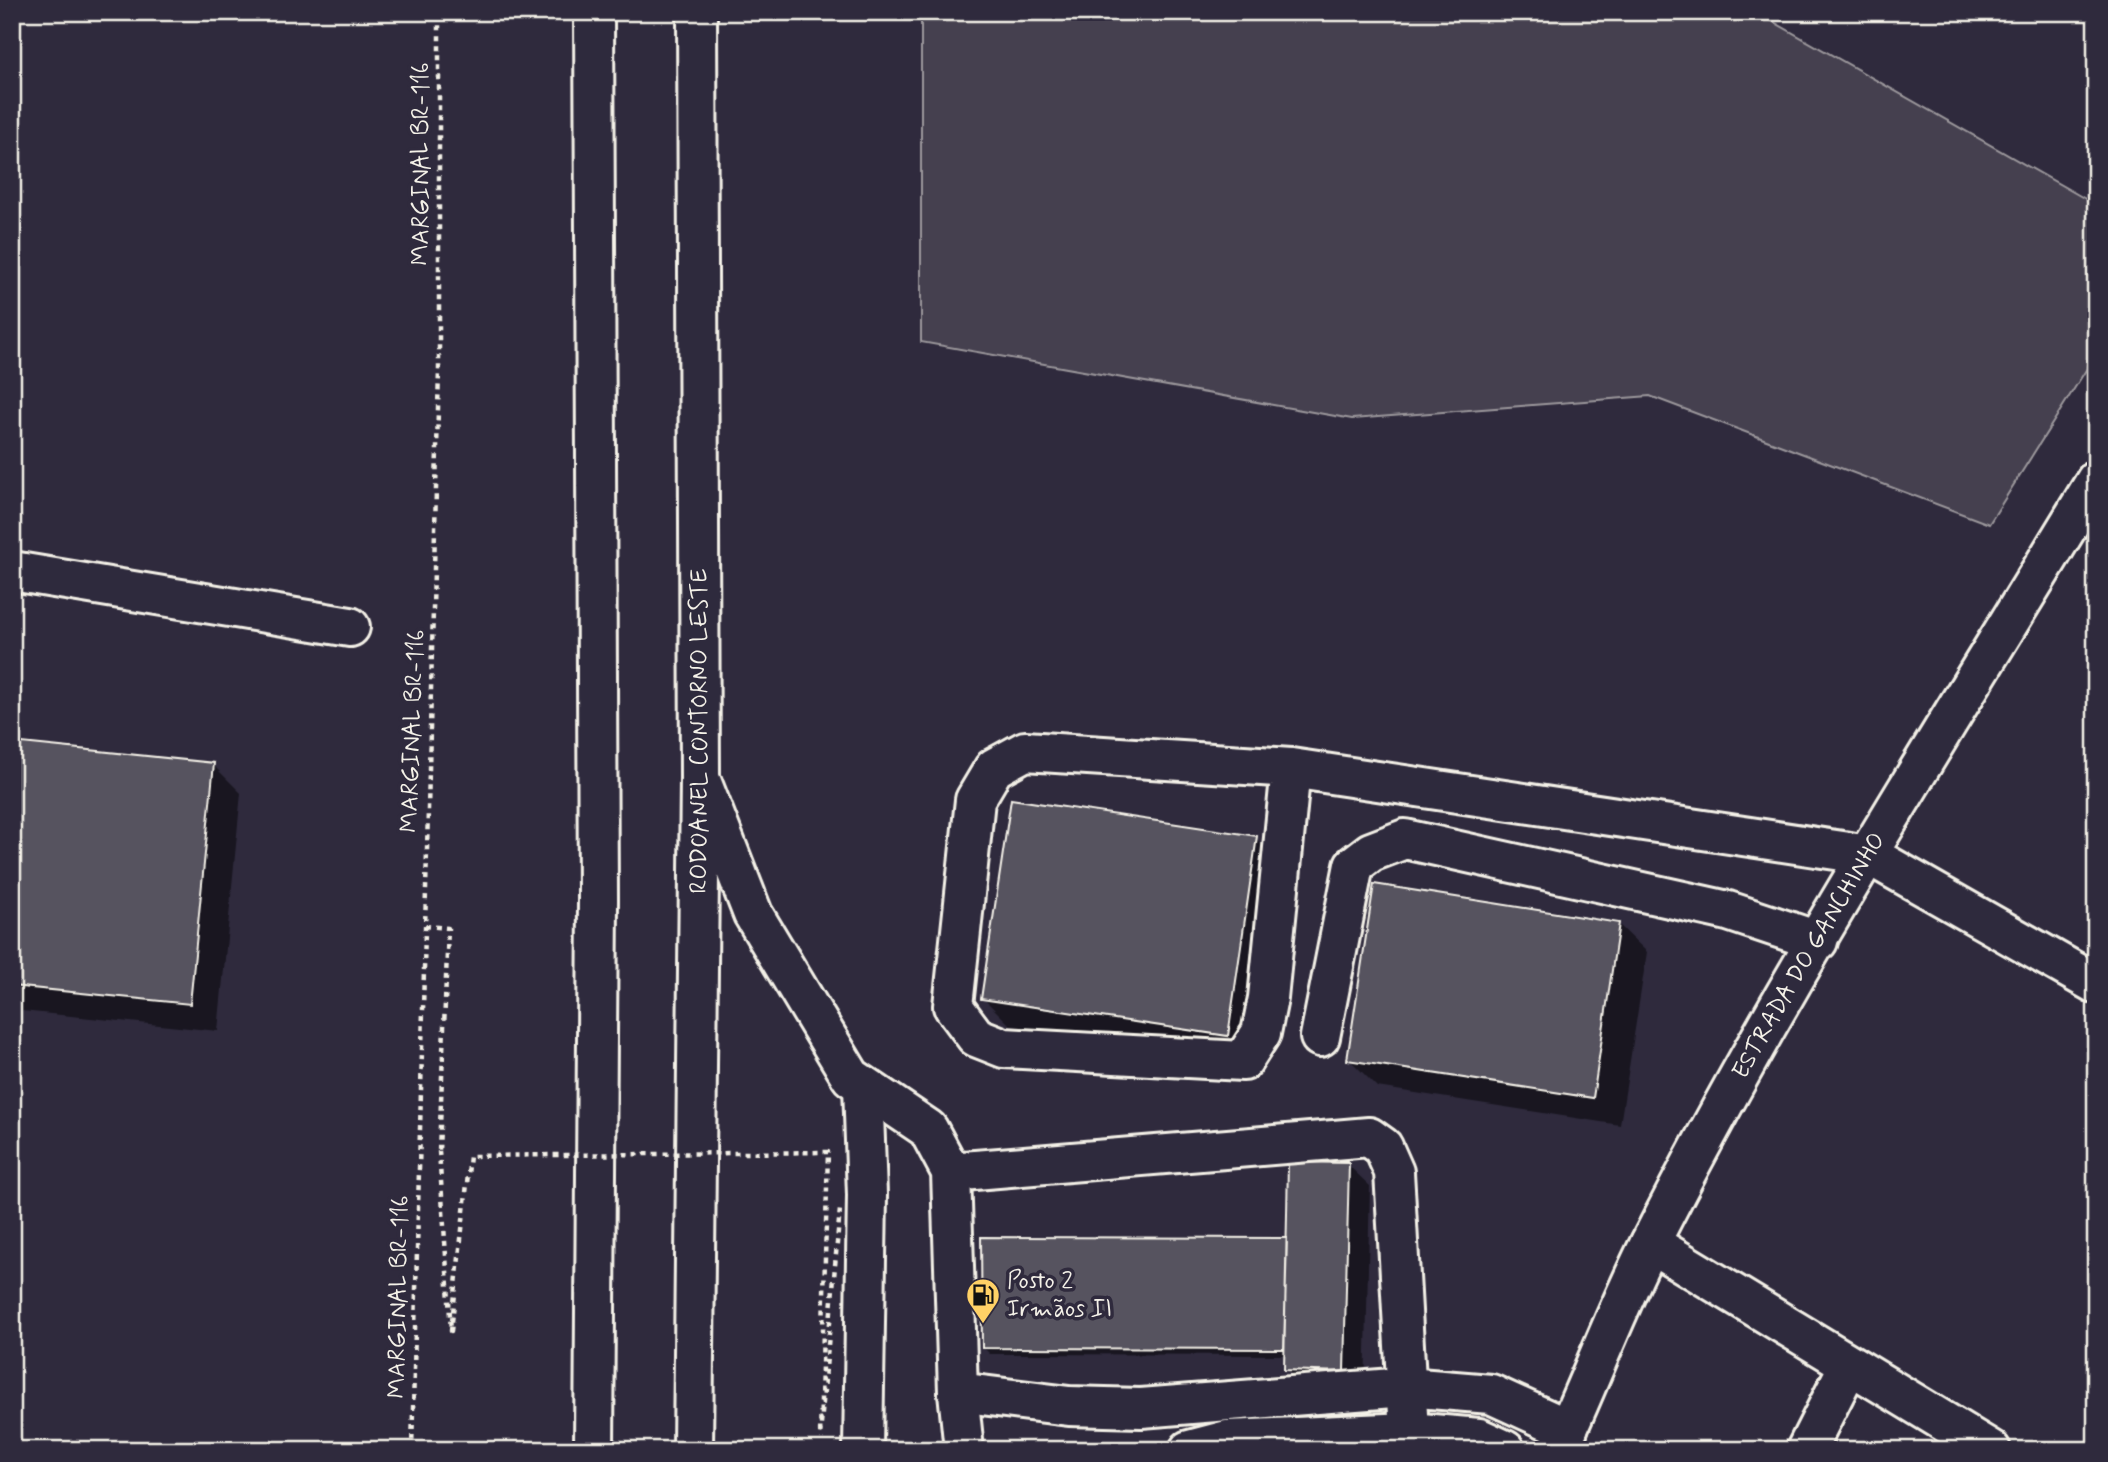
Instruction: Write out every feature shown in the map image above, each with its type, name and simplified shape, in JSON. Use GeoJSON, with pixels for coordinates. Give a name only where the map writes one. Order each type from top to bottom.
{"type":"FeatureCollection","features":[{"type":"Feature","properties":{"kind":"main road"},"geometry":{"type":"LineString","coordinates":[[594,12],[598,872],[594,1450]]}},
{"type":"Feature","properties":{"kind":"main road","name":"RODOANEL CONTORNO LESTE"},"geometry":{"type":"LineString","coordinates":[[692,1450],[700,778],[697,12]]}},
{"type":"Feature","properties":{"kind":"main road","name":"ESTRADA DO GANCHINHO"},"geometry":{"type":"LineString","coordinates":[[1563,1439],[1650,1242],[1818,941],[2096,480]]}},
{"type":"Feature","properties":{"kind":"main road"},"geometry":{"type":"LineString","coordinates":[[12,571],[350,627]]}},
{"type":"Feature","properties":{"kind":"main road"},"geometry":{"type":"LineString","coordinates":[[1291,768],[1268,998],[1261,1033],[1243,1061],[1004,1048],[976,1037],[953,1006],[975,800],[994,768],[1025,751],[1291,768],[1869,855],[2096,985]]}},
{"type":"Feature","properties":{"kind":"main road"},"geometry":{"type":"LineString","coordinates":[[700,778],[752,914],[851,1077],[928,1129],[951,1172],[958,1392],[964,1450]]}},
{"type":"Feature","properties":{"kind":"main road"},"geometry":{"type":"LineString","coordinates":[[1320,1037],[1354,864],[1371,852],[1405,839],[1728,911],[1818,941]]}},
{"type":"Feature","properties":{"kind":"main road"},"geometry":{"type":"LineString","coordinates":[[863,1086],[867,1195],[863,1450]]}},
{"type":"Feature","properties":{"kind":"main road"},"geometry":{"type":"LineString","coordinates":[[951,1172],[1369,1137],[1383,1147],[1394,1171],[1409,1432]]}},
{"type":"Feature","properties":{"kind":"main road"},"geometry":{"type":"LineString","coordinates":[[1650,1242],[1991,1450]]}},
{"type":"Feature","properties":{"kind":"main road"},"geometry":{"type":"LineString","coordinates":[[1806,1450],[1849,1365]]}},
{"type":"Feature","properties":{"kind":"main road"},"geometry":{"type":"LineString","coordinates":[[958,1392],[1069,1406],[1140,1408],[1406,1387],[1491,1394],[1563,1439]]}},
{"type":"Feature","properties":{"kind":"main road"},"geometry":{"type":"LineString","coordinates":[[1189,1450],[1409,1432],[1479,1438],[1506,1450]]}},
{"type":"Feature","properties":{"kind":"path","name":"MARGINAL BR-116"},"geometry":{"type":"LineString","coordinates":[[412,1450],[439,369],[439,12]]}},
{"type":"Feature","properties":{"kind":"path"},"geometry":{"type":"LineString","coordinates":[[425,926],[448,928],[439,1151],[451,1331],[470,1156],[828,1152],[820,1436],[840,1209]]}},
{"type":"Feature","properties":{"kind":"shaded area"},"geometry":{"type":"Polygon","coordinates":[[[921,12],[1756,12],[2096,205],[2096,354],[1989,524],[1650,396],[1352,419],[921,342],[921,12]]]}},
{"type":"Feature","properties":{"kind":"building"},"geometry":{"type":"Polygon","coordinates":[[[12,742],[214,763],[190,1004],[12,986],[12,742]]]}},
{"type":"Feature","properties":{"kind":"building"},"geometry":{"type":"Polygon","coordinates":[[[1011,799],[1257,836],[1228,1036],[981,999],[1011,799]]]}},
{"type":"Feature","properties":{"kind":"building"},"geometry":{"type":"Polygon","coordinates":[[[1374,884],[1619,923],[1593,1098],[1347,1060],[1374,884]]]}},
{"type":"Feature","properties":{"kind":"building"},"geometry":{"type":"Polygon","coordinates":[[[1288,1162],[1349,1163],[1344,1372],[1284,1370],[1288,1162]]]}},
{"type":"Feature","properties":{"kind":"building"},"geometry":{"type":"Polygon","coordinates":[[[981,1237],[1287,1238],[1284,1349],[982,1348],[981,1237]]]}},
{"type":"Feature","properties":{"kind":"place","name":"Posto 2 Irmãos II"},"geometry":{"type":"Point","coordinates":[983,1325]}}]}
